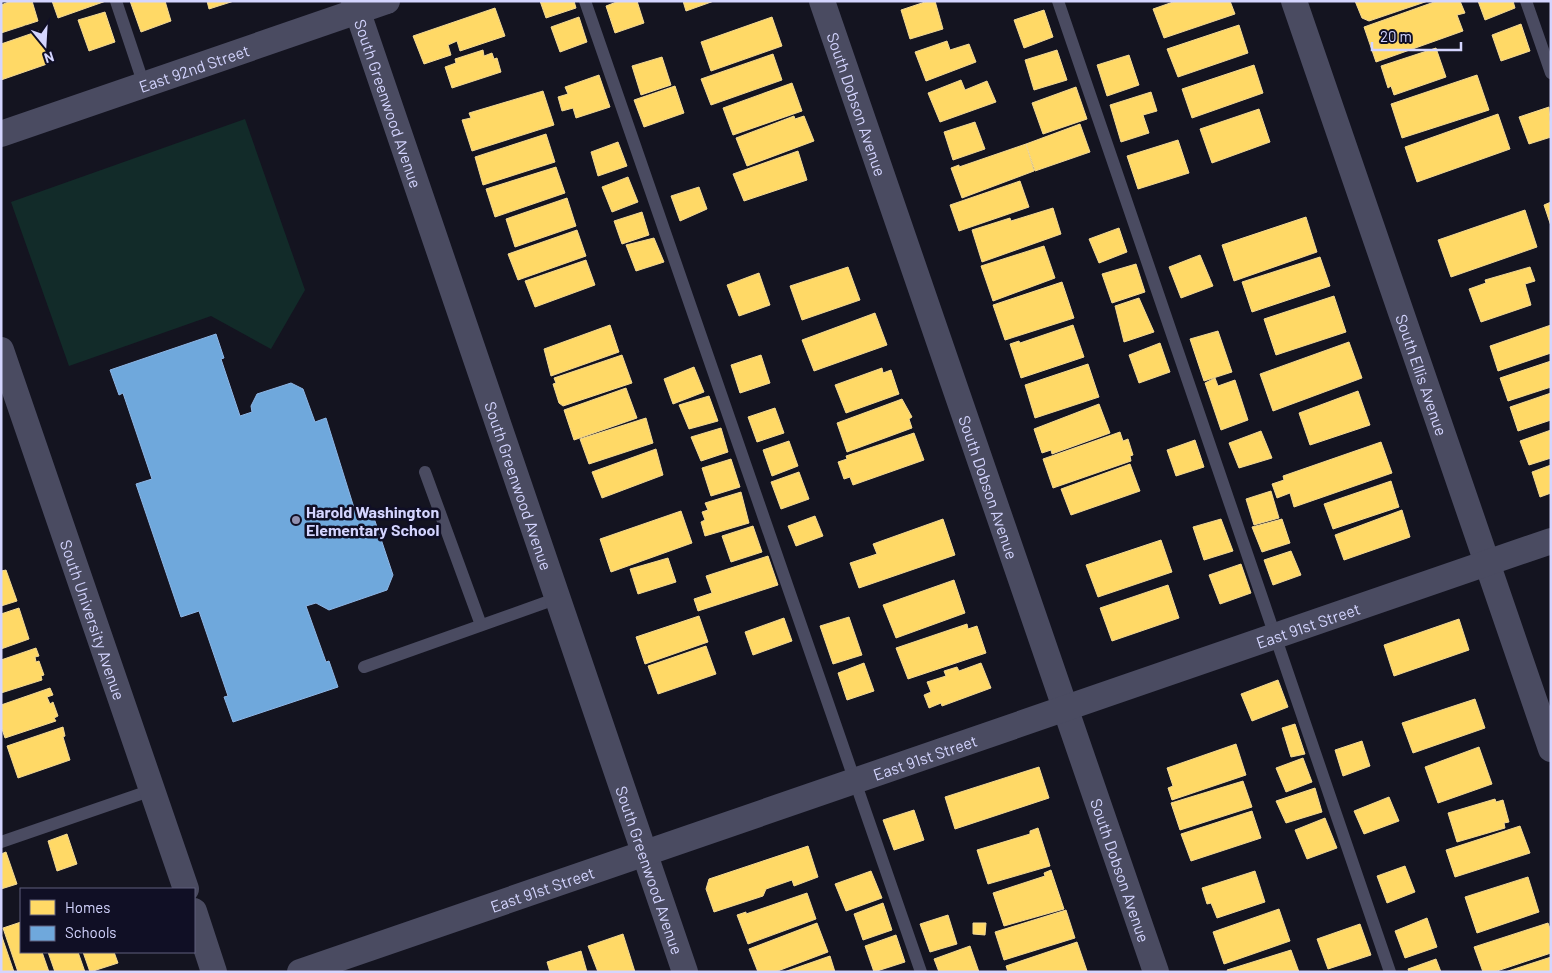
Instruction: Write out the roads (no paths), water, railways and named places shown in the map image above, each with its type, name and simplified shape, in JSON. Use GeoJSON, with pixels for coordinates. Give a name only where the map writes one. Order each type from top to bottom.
{"type":"FeatureCollection","features":[{"type":"Feature","properties":{"kind":"street","name":"East 92nd Street"},"geometry":{"type":"LineString","coordinates":[[1,134],[144,85],[355,6],[387,1]]}},
{"type":"Feature","properties":{"kind":"street","name":"South Dobson Avenue"},"geometry":{"type":"LineString","coordinates":[[822,1],[1156,972]]}},
{"type":"Feature","properties":{"kind":"street","name":"South Ellis Avenue"},"geometry":{"type":"LineString","coordinates":[[1294,1],[1551,749]]}},
{"type":"Feature","properties":{"kind":"street","name":"South Greenwood Avenue"},"geometry":{"type":"LineString","coordinates":[[355,6],[685,972]]}},
{"type":"Feature","properties":{"kind":"street","name":"South University Avenue"},"geometry":{"type":"LineString","coordinates":[[1,350],[186,888]]}},
{"type":"Feature","properties":{"kind":"street","name":"East 91st Street"},"geometry":{"type":"LineString","coordinates":[[300,972],[1551,541]]}},
{"type":"Feature","properties":{"kind":"street"},"geometry":{"type":"LineString","coordinates":[[195,914],[214,972]]}},
{"type":"Feature","properties":{"kind":"lane"},"geometry":{"type":"LineString","coordinates":[[116,1],[144,85]]}},
{"type":"Feature","properties":{"kind":"lane"},"geometry":{"type":"LineString","coordinates":[[585,1],[921,972]]}},
{"type":"Feature","properties":{"kind":"lane"},"geometry":{"type":"LineString","coordinates":[[1058,1],[1390,972]]}},
{"type":"Feature","properties":{"kind":"lane"},"geometry":{"type":"LineString","coordinates":[[1526,1],[1551,73]]}},
{"type":"Feature","properties":{"kind":"lane"},"geometry":{"type":"LineString","coordinates":[[425,472],[481,625]]}},
{"type":"Feature","properties":{"kind":"lane"},"geometry":{"type":"LineString","coordinates":[[364,667],[558,598]]}},
{"type":"Feature","properties":{"kind":"lane"},"geometry":{"type":"LineString","coordinates":[[1,842],[152,790]]}},
{"type":"Feature","properties":{"kind":"place","name":"Harold Washington Elementary School"},"geometry":{"type":"Point","coordinates":[296,520]}}]}
